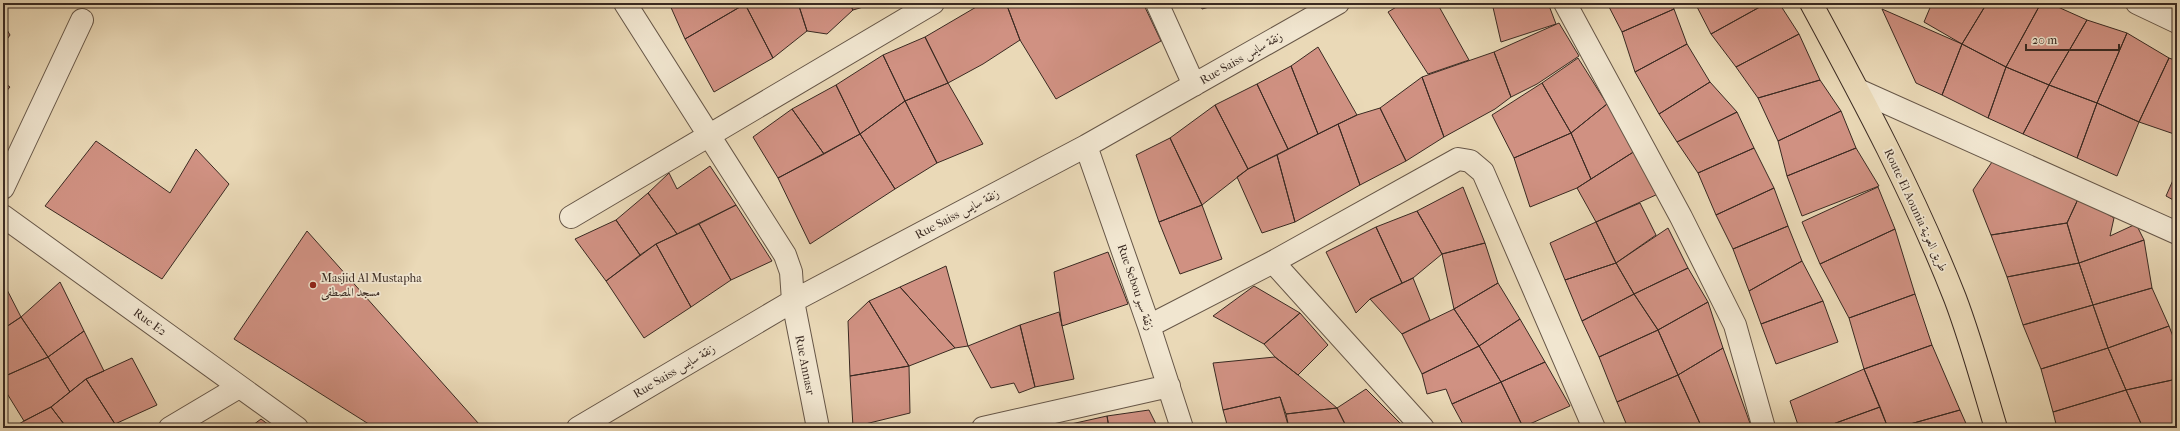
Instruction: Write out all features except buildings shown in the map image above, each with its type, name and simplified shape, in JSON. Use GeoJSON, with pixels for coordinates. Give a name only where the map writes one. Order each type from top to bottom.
{"type":"FeatureCollection","features":[{"type":"Feature","properties":{"kind":"main road","name":"Route El Aounia طريق العونية"},"geometry":{"type":"LineString","coordinates":[[1811,3],[1897,166],[1955,298],[1996,428]]}},
{"type":"Feature","properties":{"kind":"street","name":"Rue Annasr"},"geometry":{"type":"LineString","coordinates":[[625,3],[785,256],[791,272],[793,301],[818,428]]}},
{"type":"Feature","properties":{"kind":"street"},"geometry":{"type":"LineString","coordinates":[[571,217],[933,3]]}},
{"type":"Feature","properties":{"kind":"street"},"geometry":{"type":"LineString","coordinates":[[1157,3],[1194,85]]}},
{"type":"Feature","properties":{"kind":"street","name":"Rue Saiss زنقة سايس"},"geometry":{"type":"LineString","coordinates":[[578,428],[793,301],[1086,146],[1338,3]]}},
{"type":"Feature","properties":{"kind":"street"},"geometry":{"type":"LineString","coordinates":[[1564,3],[1681,216],[1735,325],[1764,428]]}},
{"type":"Feature","properties":{"kind":"street"},"geometry":{"type":"LineString","coordinates":[[2137,3],[2177,22]]}},
{"type":"Feature","properties":{"kind":"street"},"geometry":{"type":"LineString","coordinates":[[3,188],[82,20]]}},
{"type":"Feature","properties":{"kind":"street"},"geometry":{"type":"LineString","coordinates":[[1858,90],[2177,233]]}},
{"type":"Feature","properties":{"kind":"street","name":"Rue Sebou زنقة سبو"},"geometry":{"type":"LineString","coordinates":[[1086,146],[1149,326],[1182,428]]}},
{"type":"Feature","properties":{"kind":"street"},"geometry":{"type":"LineString","coordinates":[[1149,326],[1273,262],[1458,159],[1470,161],[1483,172],[1594,428]]}},
{"type":"Feature","properties":{"kind":"street","name":"Rue E2"},"geometry":{"type":"LineString","coordinates":[[3,216],[297,428]]}},
{"type":"Feature","properties":{"kind":"street"},"geometry":{"type":"LineString","coordinates":[[1273,262],[1423,428]]}},
{"type":"Feature","properties":{"kind":"street"},"geometry":{"type":"LineString","coordinates":[[983,428],[1169,386]]}},
{"type":"Feature","properties":{"kind":"street"},"geometry":{"type":"LineString","coordinates":[[170,428],[239,387]]}},
{"type":"Feature","properties":{"kind":"place","name":"Masjid Al Mustapha مسجد المصطفى"},"geometry":{"type":"Point","coordinates":[313,285]}}]}
